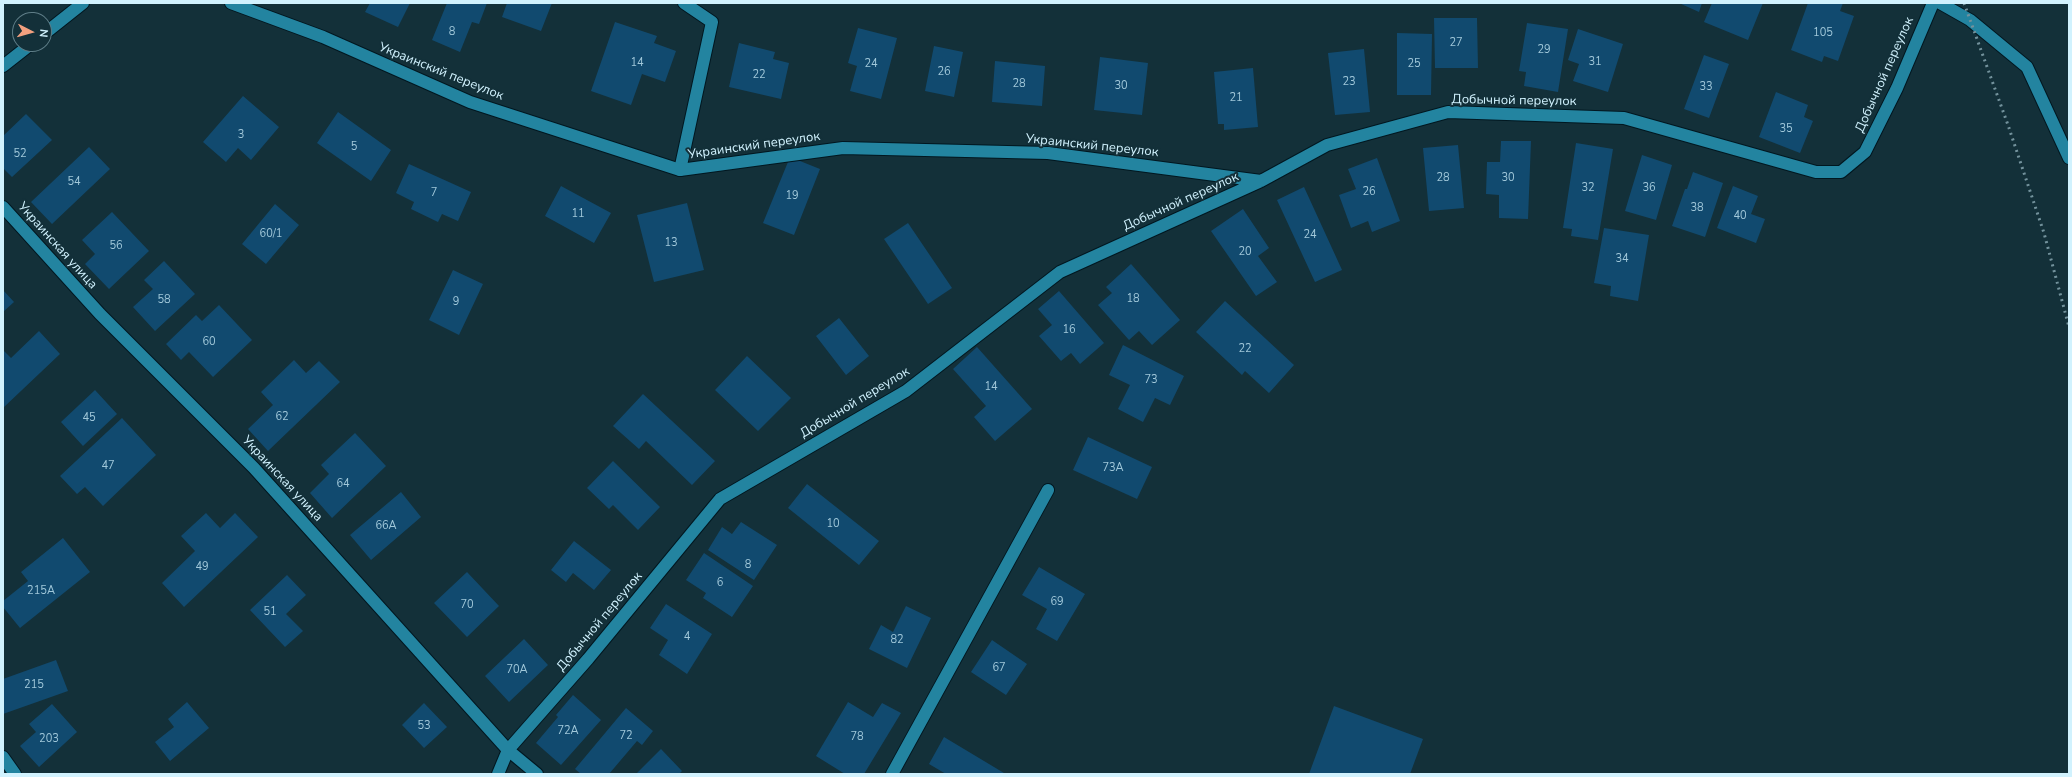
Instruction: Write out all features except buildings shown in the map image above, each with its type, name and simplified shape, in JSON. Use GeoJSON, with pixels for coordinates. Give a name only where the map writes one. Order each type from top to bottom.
{"type":"FeatureCollection","features":[{"type":"Feature","properties":{"kind":"street"},"geometry":{"type":"LineString","coordinates":[[52,28],[83,3]]}},
{"type":"Feature","properties":{"kind":"street","name":"Украинский переулок"},"geometry":{"type":"LineString","coordinates":[[231,3],[323,37],[470,102],[680,170],[843,148],[1048,153],[1262,181]]}},
{"type":"Feature","properties":{"kind":"street"},"geometry":{"type":"LineString","coordinates":[[680,170],[712,22],[684,3]]}},
{"type":"Feature","properties":{"kind":"street","name":"Добычной переулок"},"geometry":{"type":"LineString","coordinates":[[498,774],[508,750],[588,659],[720,499],[906,391],[1060,272],[1262,181],[1327,145],[1448,112],[1624,118],[1816,172],[1841,172],[1865,152],[1897,88],[1932,3]]}},
{"type":"Feature","properties":{"kind":"street"},"geometry":{"type":"LineString","coordinates":[[1940,3],[1970,20],[2026,67],[2069,158]]}},
{"type":"Feature","properties":{"kind":"street"},"geometry":{"type":"LineString","coordinates":[[3,66],[21,52]]}},
{"type":"Feature","properties":{"kind":"street","name":"Украинская улица"},"geometry":{"type":"LineString","coordinates":[[3,207],[100,314],[254,468],[508,750],[536,774]]}},
{"type":"Feature","properties":{"kind":"street"},"geometry":{"type":"LineString","coordinates":[[892,774],[1048,490]]}},
{"type":"Feature","properties":{"kind":"street"},"geometry":{"type":"LineString","coordinates":[[3,757],[16,774]]}},
{"type":"Feature","properties":{"kind":"railway"},"geometry":{"type":"LineString","coordinates":[[1964,3],[2008,125],[2044,233],[2069,327]]}}]}
